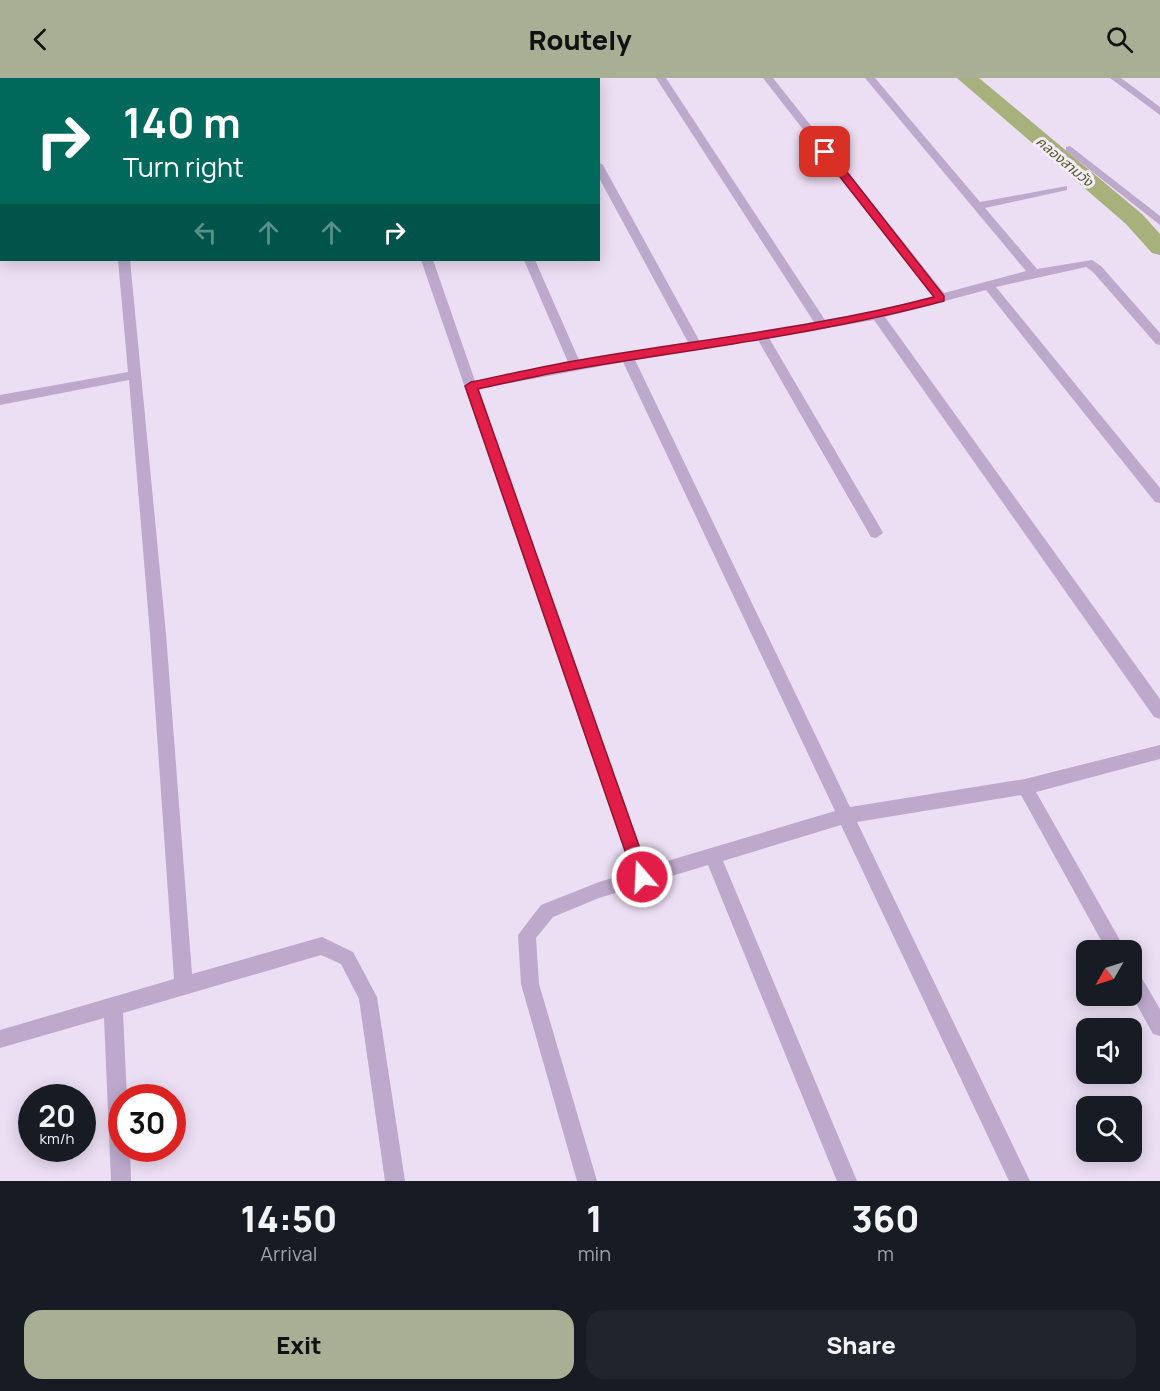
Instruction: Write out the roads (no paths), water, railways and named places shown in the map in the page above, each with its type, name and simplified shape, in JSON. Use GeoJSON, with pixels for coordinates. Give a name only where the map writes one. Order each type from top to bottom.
{"type":"FeatureCollection","features":[{"type":"Feature","properties":{"kind":"street"},"geometry":{"type":"LineString","coordinates":[[661,78],[822,325]]}},
{"type":"Feature","properties":{"kind":"street"},"geometry":{"type":"LineString","coordinates":[[768,78],[941,298]]}},
{"type":"Feature","properties":{"kind":"street"},"geometry":{"type":"LineString","coordinates":[[870,78],[1034,273]]}},
{"type":"Feature","properties":{"kind":"street"},"geometry":{"type":"LineString","coordinates":[[1115,78],[1160,111]]}},
{"type":"Feature","properties":{"kind":"street"},"geometry":{"type":"LineString","coordinates":[[1070,149],[1160,222]]}},
{"type":"Feature","properties":{"kind":"street"},"geometry":{"type":"LineString","coordinates":[[600,169],[697,347]]}},
{"type":"Feature","properties":{"kind":"street"},"geometry":{"type":"LineString","coordinates":[[978,206],[1063,188]]}},
{"type":"Feature","properties":{"kind":"street"},"geometry":{"type":"LineString","coordinates":[[124,261],[158,634],[183,986]]}},
{"type":"Feature","properties":{"kind":"street"},"geometry":{"type":"LineString","coordinates":[[428,261],[642,877]]}},
{"type":"Feature","properties":{"kind":"street"},"geometry":{"type":"LineString","coordinates":[[529,261],[575,365]]}},
{"type":"Feature","properties":{"kind":"street"},"geometry":{"type":"LineString","coordinates":[[471,386],[575,365],[697,347],[877,315],[1034,273],[1088,263],[1097,269],[1160,340]]}},
{"type":"Feature","properties":{"kind":"street"},"geometry":{"type":"LineString","coordinates":[[989,286],[1160,498]]}},
{"type":"Feature","properties":{"kind":"street"},"geometry":{"type":"LineString","coordinates":[[877,315],[1160,712]]}},
{"type":"Feature","properties":{"kind":"street"},"geometry":{"type":"LineString","coordinates":[[761,335],[876,533]]}},
{"type":"Feature","properties":{"kind":"street"},"geometry":{"type":"LineString","coordinates":[[627,357],[1020,1181]]}},
{"type":"Feature","properties":{"kind":"street"},"geometry":{"type":"LineString","coordinates":[[0,400],[133,375]]}},
{"type":"Feature","properties":{"kind":"street"},"geometry":{"type":"LineString","coordinates":[[587,1181],[530,984],[527,935],[548,911],[599,890],[844,816],[1025,787],[1160,752]]}},
{"type":"Feature","properties":{"kind":"street"},"geometry":{"type":"LineString","coordinates":[[1025,787],[1111,940]]}},
{"type":"Feature","properties":{"kind":"street"},"geometry":{"type":"LineString","coordinates":[[713,856],[847,1181]]}},
{"type":"Feature","properties":{"kind":"street"},"geometry":{"type":"LineString","coordinates":[[0,1039],[322,946],[347,958],[368,997],[395,1181]]}},
{"type":"Feature","properties":{"kind":"street"},"geometry":{"type":"LineString","coordinates":[[1142,995],[1160,1027]]}},
{"type":"Feature","properties":{"kind":"street"},"geometry":{"type":"LineString","coordinates":[[113,1006],[121,1181]]}},
{"type":"Feature","properties":{"kind":"waterway","name":"คลองสามวัง"},"geometry":{"type":"LineString","coordinates":[[967,78],[1134,219],[1160,248]]}}]}
